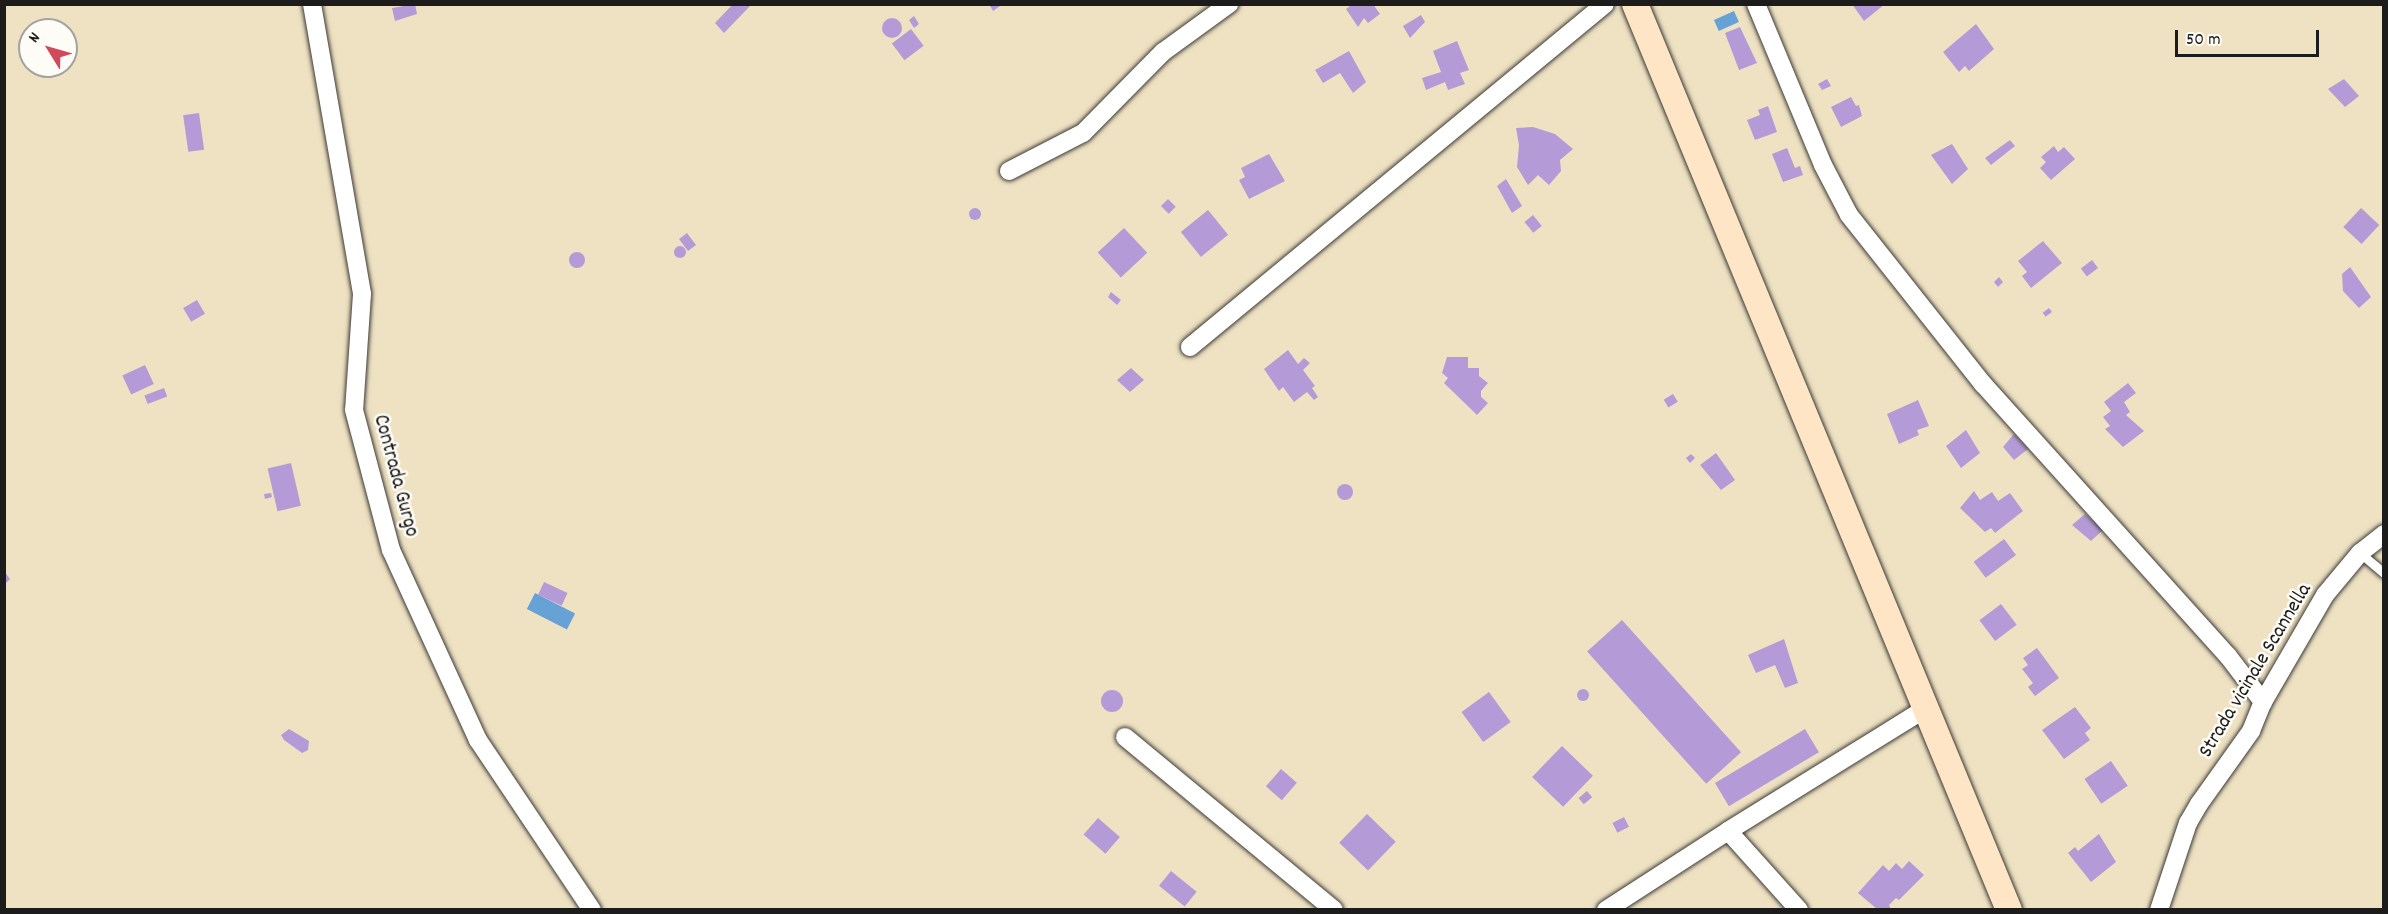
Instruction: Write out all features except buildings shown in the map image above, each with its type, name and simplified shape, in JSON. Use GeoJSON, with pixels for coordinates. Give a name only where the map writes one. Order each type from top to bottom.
{"type":"FeatureCollection","features":[{"type":"Feature","properties":{"kind":"main road"},"geometry":{"type":"LineString","coordinates":[[1635,4],[2009,909]]}},
{"type":"Feature","properties":{"kind":"street","name":"Contrada Gurgo"},"geometry":{"type":"LineString","coordinates":[[312,4],[362,294],[354,410],[391,550],[478,740],[592,909]]}},
{"type":"Feature","properties":{"kind":"street"},"geometry":{"type":"LineString","coordinates":[[1009,171],[1083,133],[1163,52],[1229,4]]}},
{"type":"Feature","properties":{"kind":"street"},"geometry":{"type":"LineString","coordinates":[[1190,347],[1605,4]]}},
{"type":"Feature","properties":{"kind":"street"},"geometry":{"type":"LineString","coordinates":[[1756,4],[1823,165],[1849,215],[1983,384],[2228,656],[2264,702]]}},
{"type":"Feature","properties":{"kind":"street","name":"Strada vicinale Scannella"},"geometry":{"type":"LineString","coordinates":[[2159,909],[2188,823],[2251,731],[2264,702],[2325,595],[2360,553],[2384,534]]}},
{"type":"Feature","properties":{"kind":"street"},"geometry":{"type":"LineString","coordinates":[[1606,909],[1925,709]]}},
{"type":"Feature","properties":{"kind":"street"},"geometry":{"type":"LineString","coordinates":[[1125,737],[1334,909]]}},
{"type":"Feature","properties":{"kind":"street"},"geometry":{"type":"LineString","coordinates":[[1728,831],[1799,909]]}},
{"type":"Feature","properties":{"kind":"lane"},"geometry":{"type":"LineString","coordinates":[[2360,553],[2384,573]]}},
{"type":"Feature","properties":{"kind":"water"},"geometry":{"type":"Polygon","coordinates":[[[1734,11],[1739,22],[1719,31],[1714,20],[1734,11]]]}},
{"type":"Feature","properties":{"kind":"water"},"geometry":{"type":"Polygon","coordinates":[[[535,593],[575,613],[567,629],[527,609],[535,593]]]}}]}
